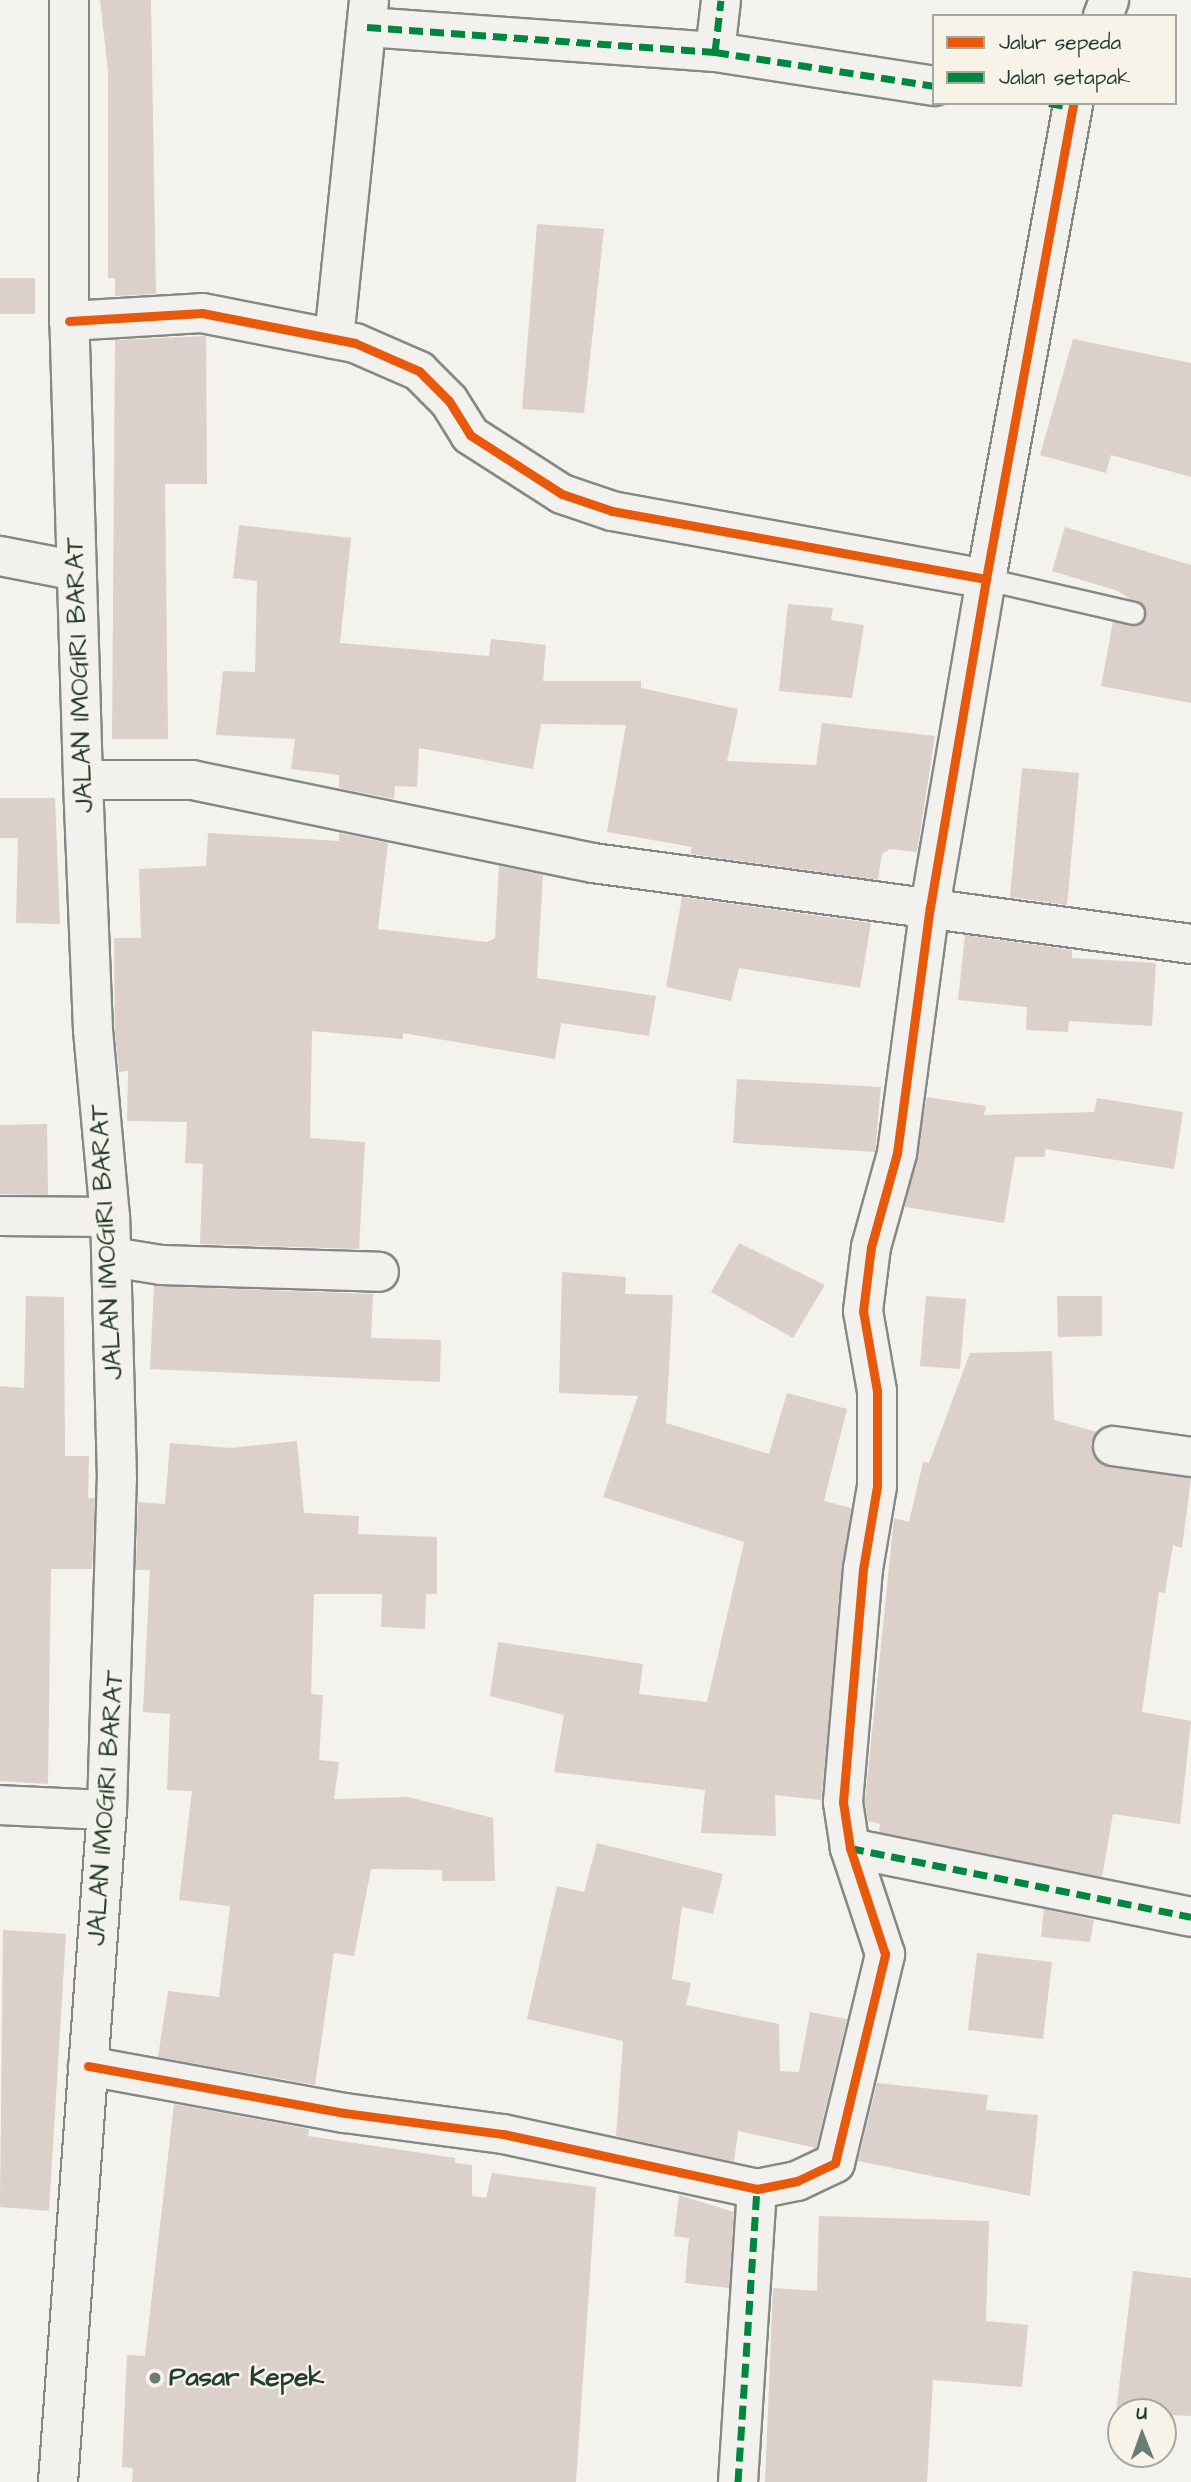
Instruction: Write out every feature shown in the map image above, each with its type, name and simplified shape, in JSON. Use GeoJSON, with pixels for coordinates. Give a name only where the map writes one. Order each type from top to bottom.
{"type":"FeatureCollection","features":[{"type":"Feature","properties":{"kind":"street","name":"JALAN IMOGIRI BARAT"},"geometry":{"type":"LineString","coordinates":[[58,2482],[107,1810],[116,1623],[112,1257],[93,1030],[83,780],[78,571],[86,319],[69,0]]}},
{"type":"Feature","properties":{"kind":"street"},"geometry":{"type":"LineString","coordinates":[[715,52],[721,0]]}},
{"type":"Feature","properties":{"kind":"street"},"geometry":{"type":"LineString","coordinates":[[334,339],[368,14],[715,52],[932,86]]}},
{"type":"Feature","properties":{"kind":"street"},"geometry":{"type":"LineString","coordinates":[[88,2066],[345,2113],[503,2134],[757,2189],[797,2181],[835,2163],[885,1954],[850,1849],[843,1802],[878,1465],[877,1391],[863,1311],[872,1247],[897,1153],[930,907],[1065,105]]}},
{"type":"Feature","properties":{"kind":"street"},"geometry":{"type":"LineString","coordinates":[[86,319],[202,313],[334,339],[419,371],[449,401],[470,435],[562,494],[612,511],[986,579]]}},
{"type":"Feature","properties":{"kind":"street"},"geometry":{"type":"LineString","coordinates":[[0,556],[78,571]]}},
{"type":"Feature","properties":{"kind":"street"},"geometry":{"type":"LineString","coordinates":[[83,780],[192,780],[593,863],[1191,944]]}},
{"type":"Feature","properties":{"kind":"street"},"geometry":{"type":"LineString","coordinates":[[0,1216],[110,1217]]}},
{"type":"Feature","properties":{"kind":"street"},"geometry":{"type":"LineString","coordinates":[[112,1257],[161,1265],[379,1272]]}},
{"type":"Feature","properties":{"kind":"street"},"geometry":{"type":"LineString","coordinates":[[1113,1446],[1191,1457]]}},
{"type":"Feature","properties":{"kind":"street"},"geometry":{"type":"LineString","coordinates":[[0,1805],[107,1810]]}},
{"type":"Feature","properties":{"kind":"street"},"geometry":{"type":"LineString","coordinates":[[850,1849],[1191,1917]]}},
{"type":"Feature","properties":{"kind":"street"},"geometry":{"type":"LineString","coordinates":[[738,2482],[757,2189]]}},
{"type":"Feature","properties":{"kind":"lane"},"geometry":{"type":"LineString","coordinates":[[986,579],[1133,613]]}},
{"type":"Feature","properties":{"kind":"building"},"geometry":{"type":"Polygon","coordinates":[[[100,0],[151,0],[156,294],[115,296],[115,278],[108,278],[108,71],[100,0]]]}},
{"type":"Feature","properties":{"kind":"building"},"geometry":{"type":"Polygon","coordinates":[[[537,224],[604,229],[584,413],[522,409],[537,224]]]}},
{"type":"Feature","properties":{"kind":"building"},"geometry":{"type":"Polygon","coordinates":[[[0,278],[35,278],[35,314],[0,314],[0,278]]]}},
{"type":"Feature","properties":{"kind":"building"},"geometry":{"type":"Polygon","coordinates":[[[206,336],[207,484],[165,484],[168,739],[112,739],[115,340],[206,336]]]}},
{"type":"Feature","properties":{"kind":"building"},"geometry":{"type":"Polygon","coordinates":[[[1073,339],[1191,363],[1191,477],[1111,455],[1106,473],[1040,455],[1073,339]]]}},
{"type":"Feature","properties":{"kind":"building"},"geometry":{"type":"Polygon","coordinates":[[[239,525],[351,538],[340,643],[489,656],[491,639],[546,645],[543,681],[641,681],[641,688],[738,709],[727,761],[816,765],[822,723],[935,736],[917,852],[890,849],[882,854],[878,880],[690,854],[692,847],[607,832],[626,725],[541,724],[533,769],[419,748],[417,787],[395,786],[394,799],[339,788],[339,775],[291,769],[295,739],[216,735],[223,671],[255,672],[257,581],[233,578],[239,525]]]}},
{"type":"Feature","properties":{"kind":"building"},"geometry":{"type":"Polygon","coordinates":[[[1065,527],[1191,565],[1191,703],[1101,686],[1113,622],[1137,625],[1146,610],[1118,591],[1052,571],[1065,527]]]}},
{"type":"Feature","properties":{"kind":"building"},"geometry":{"type":"Polygon","coordinates":[[[788,604],[833,608],[831,620],[864,625],[852,698],[779,691],[788,604]]]}},
{"type":"Feature","properties":{"kind":"building"},"geometry":{"type":"Polygon","coordinates":[[[1022,768],[1079,773],[1067,905],[1010,897],[1022,768]]]}},
{"type":"Feature","properties":{"kind":"building"},"geometry":{"type":"Polygon","coordinates":[[[0,798],[55,798],[60,924],[16,923],[18,838],[0,838],[0,798]]]}},
{"type":"Feature","properties":{"kind":"building"},"geometry":{"type":"Polygon","coordinates":[[[208,833],[339,841],[339,833],[388,843],[378,929],[487,942],[495,938],[499,866],[543,875],[537,978],[656,996],[649,1036],[561,1023],[555,1059],[403,1033],[403,1039],[312,1031],[310,1138],[365,1142],[359,1249],[200,1244],[203,1164],[185,1163],[187,1122],[127,1121],[128,1071],[119,1072],[115,1033],[114,938],[141,938],[139,869],[206,866],[208,833]]]}},
{"type":"Feature","properties":{"kind":"building"},"geometry":{"type":"Polygon","coordinates":[[[682,897],[871,923],[860,988],[739,968],[731,1001],[666,987],[682,897]]]}},
{"type":"Feature","properties":{"kind":"building"},"geometry":{"type":"Polygon","coordinates":[[[965,935],[1072,950],[1072,958],[1156,963],[1152,1026],[1069,1021],[1068,1032],[1026,1030],[1027,1007],[958,1000],[965,935]]]}},
{"type":"Feature","properties":{"kind":"building"},"geometry":{"type":"Polygon","coordinates":[[[737,1079],[881,1087],[875,1152],[733,1143],[737,1079]]]}},
{"type":"Feature","properties":{"kind":"building"},"geometry":{"type":"Polygon","coordinates":[[[927,1097],[986,1106],[984,1115],[1094,1112],[1097,1098],[1183,1112],[1174,1169],[1045,1149],[1045,1157],[1015,1157],[1004,1223],[905,1207],[927,1097]]]}},
{"type":"Feature","properties":{"kind":"building"},"geometry":{"type":"Polygon","coordinates":[[[47,1124],[48,1195],[0,1194],[0,1125],[47,1124]]]}},
{"type":"Feature","properties":{"kind":"building"},"geometry":{"type":"Polygon","coordinates":[[[739,1243],[825,1285],[793,1338],[711,1292],[739,1243]]]}},
{"type":"Feature","properties":{"kind":"building"},"geometry":{"type":"Polygon","coordinates":[[[562,1272],[626,1277],[625,1294],[673,1295],[666,1423],[769,1454],[787,1393],[847,1409],[824,1501],[851,1508],[821,1800],[775,1795],[776,1836],[701,1833],[705,1790],[554,1772],[564,1715],[490,1696],[498,1642],[643,1664],[639,1694],[707,1702],[744,1542],[603,1497],[638,1396],[559,1393],[562,1272]]]}},
{"type":"Feature","properties":{"kind":"building"},"geometry":{"type":"Polygon","coordinates":[[[154,1286],[373,1294],[371,1338],[441,1340],[440,1382],[150,1369],[154,1286]]]}},
{"type":"Feature","properties":{"kind":"building"},"geometry":{"type":"Polygon","coordinates":[[[26,1296],[64,1297],[65,1456],[89,1456],[88,1498],[95,1498],[92,1569],[51,1569],[48,1784],[0,1781],[0,1386],[24,1388],[26,1296]]]}},
{"type":"Feature","properties":{"kind":"building"},"geometry":{"type":"Polygon","coordinates":[[[926,1296],[966,1299],[960,1369],[920,1366],[926,1296]]]}},
{"type":"Feature","properties":{"kind":"building"},"geometry":{"type":"Polygon","coordinates":[[[1057,1296],[1102,1296],[1102,1336],[1058,1337],[1057,1296]]]}},
{"type":"Feature","properties":{"kind":"building"},"geometry":{"type":"Polygon","coordinates":[[[1052,1351],[1054,1420],[1097,1432],[1091,1444],[1099,1463],[1191,1478],[1182,1548],[1173,1545],[1165,1593],[1159,1592],[1142,1712],[1191,1721],[1180,1824],[1113,1814],[1102,1877],[879,1832],[880,1824],[868,1821],[865,1801],[894,1518],[909,1522],[923,1462],[929,1463],[970,1353],[1052,1351]]]}},
{"type":"Feature","properties":{"kind":"building"},"geometry":{"type":"Polygon","coordinates":[[[297,1441],[304,1513],[359,1516],[358,1534],[437,1537],[437,1594],[426,1594],[425,1629],[381,1627],[382,1594],[314,1594],[311,1694],[323,1695],[319,1760],[339,1762],[334,1799],[408,1797],[493,1818],[495,1881],[442,1881],[442,1870],[371,1869],[354,1956],[334,1953],[315,2085],[158,2057],[168,1991],[219,1997],[230,1906],[179,1900],[192,1791],[167,1790],[170,1714],[143,1712],[150,1570],[136,1570],[138,1502],[165,1504],[170,1443],[230,1448],[297,1441]]]}},
{"type":"Feature","properties":{"kind":"building"},"geometry":{"type":"Polygon","coordinates":[[[597,1843],[723,1874],[713,1914],[682,1907],[672,1979],[691,1983],[686,2005],[779,2024],[780,2071],[799,2072],[810,2012],[847,2019],[816,2148],[738,2131],[734,2162],[616,2136],[623,2041],[527,2019],[557,1886],[584,1892],[597,1843]]]}},
{"type":"Feature","properties":{"kind":"building"},"geometry":{"type":"Polygon","coordinates":[[[1044,1909],[1094,1920],[1090,1942],[1041,1937],[1044,1909]]]}},
{"type":"Feature","properties":{"kind":"building"},"geometry":{"type":"Polygon","coordinates":[[[3,1930],[66,1934],[49,2211],[0,2207],[3,1930]]]}},
{"type":"Feature","properties":{"kind":"building"},"geometry":{"type":"Polygon","coordinates":[[[977,1953],[1052,1962],[1043,2039],[968,2030],[977,1953]]]}},
{"type":"Feature","properties":{"kind":"building"},"geometry":{"type":"Polygon","coordinates":[[[877,2083],[988,2095],[986,2110],[1038,2115],[1030,2196],[858,2161],[877,2083]]]}},
{"type":"Feature","properties":{"kind":"building"},"geometry":{"type":"Polygon","coordinates":[[[174,2104],[309,2129],[308,2136],[455,2158],[455,2163],[472,2165],[472,2196],[486,2198],[492,2173],[596,2187],[576,2482],[132,2482],[133,2468],[122,2467],[127,2355],[145,2356],[174,2104]]]}},
{"type":"Feature","properties":{"kind":"building"},"geometry":{"type":"Polygon","coordinates":[[[679,2195],[734,2212],[729,2288],[685,2283],[689,2238],[674,2236],[679,2195]]]}},
{"type":"Feature","properties":{"kind":"building"},"geometry":{"type":"Polygon","coordinates":[[[819,2216],[989,2221],[986,2321],[1028,2325],[1022,2387],[933,2380],[927,2482],[765,2482],[773,2288],[817,2291],[819,2216]]]}},
{"type":"Feature","properties":{"kind":"building"},"geometry":{"type":"Polygon","coordinates":[[[1133,2271],[1191,2278],[1191,2416],[1177,2415],[1177,2398],[1118,2398],[1133,2271]]]}},
{"type":"Feature","properties":{"kind":"marked path"},"geometry":{"type":"LineString","coordinates":[[367,27],[715,52],[721,0]]}},
{"type":"Feature","properties":{"kind":"marked path"},"geometry":{"type":"LineString","coordinates":[[715,52],[932,86]]}},
{"type":"Feature","properties":{"kind":"marked path"},"geometry":{"type":"LineString","coordinates":[[1060,105],[1072,107]]}},
{"type":"Feature","properties":{"kind":"marked path"},"geometry":{"type":"LineString","coordinates":[[850,1848],[1191,1917]]}},
{"type":"Feature","properties":{"kind":"marked path"},"geometry":{"type":"LineString","coordinates":[[738,2482],[757,2189]]}},
{"type":"Feature","properties":{"kind":"cycle path"},"geometry":{"type":"LineString","coordinates":[[69,321],[202,313],[355,343],[419,371],[449,401],[470,435],[562,494],[612,511],[986,579],[1073,105]]}},
{"type":"Feature","properties":{"kind":"cycle path"},"geometry":{"type":"LineString","coordinates":[[88,2066],[345,2113],[503,2134],[757,2189],[797,2181],[835,2163],[885,1954],[850,1848],[843,1802],[863,1569],[877,1486],[877,1391],[863,1311],[871,1247],[897,1153],[930,907],[986,579]]}},
{"type":"Feature","properties":{"kind":"place","name":"Pasar Kepek"},"geometry":{"type":"Point","coordinates":[155,2378]}}]}
